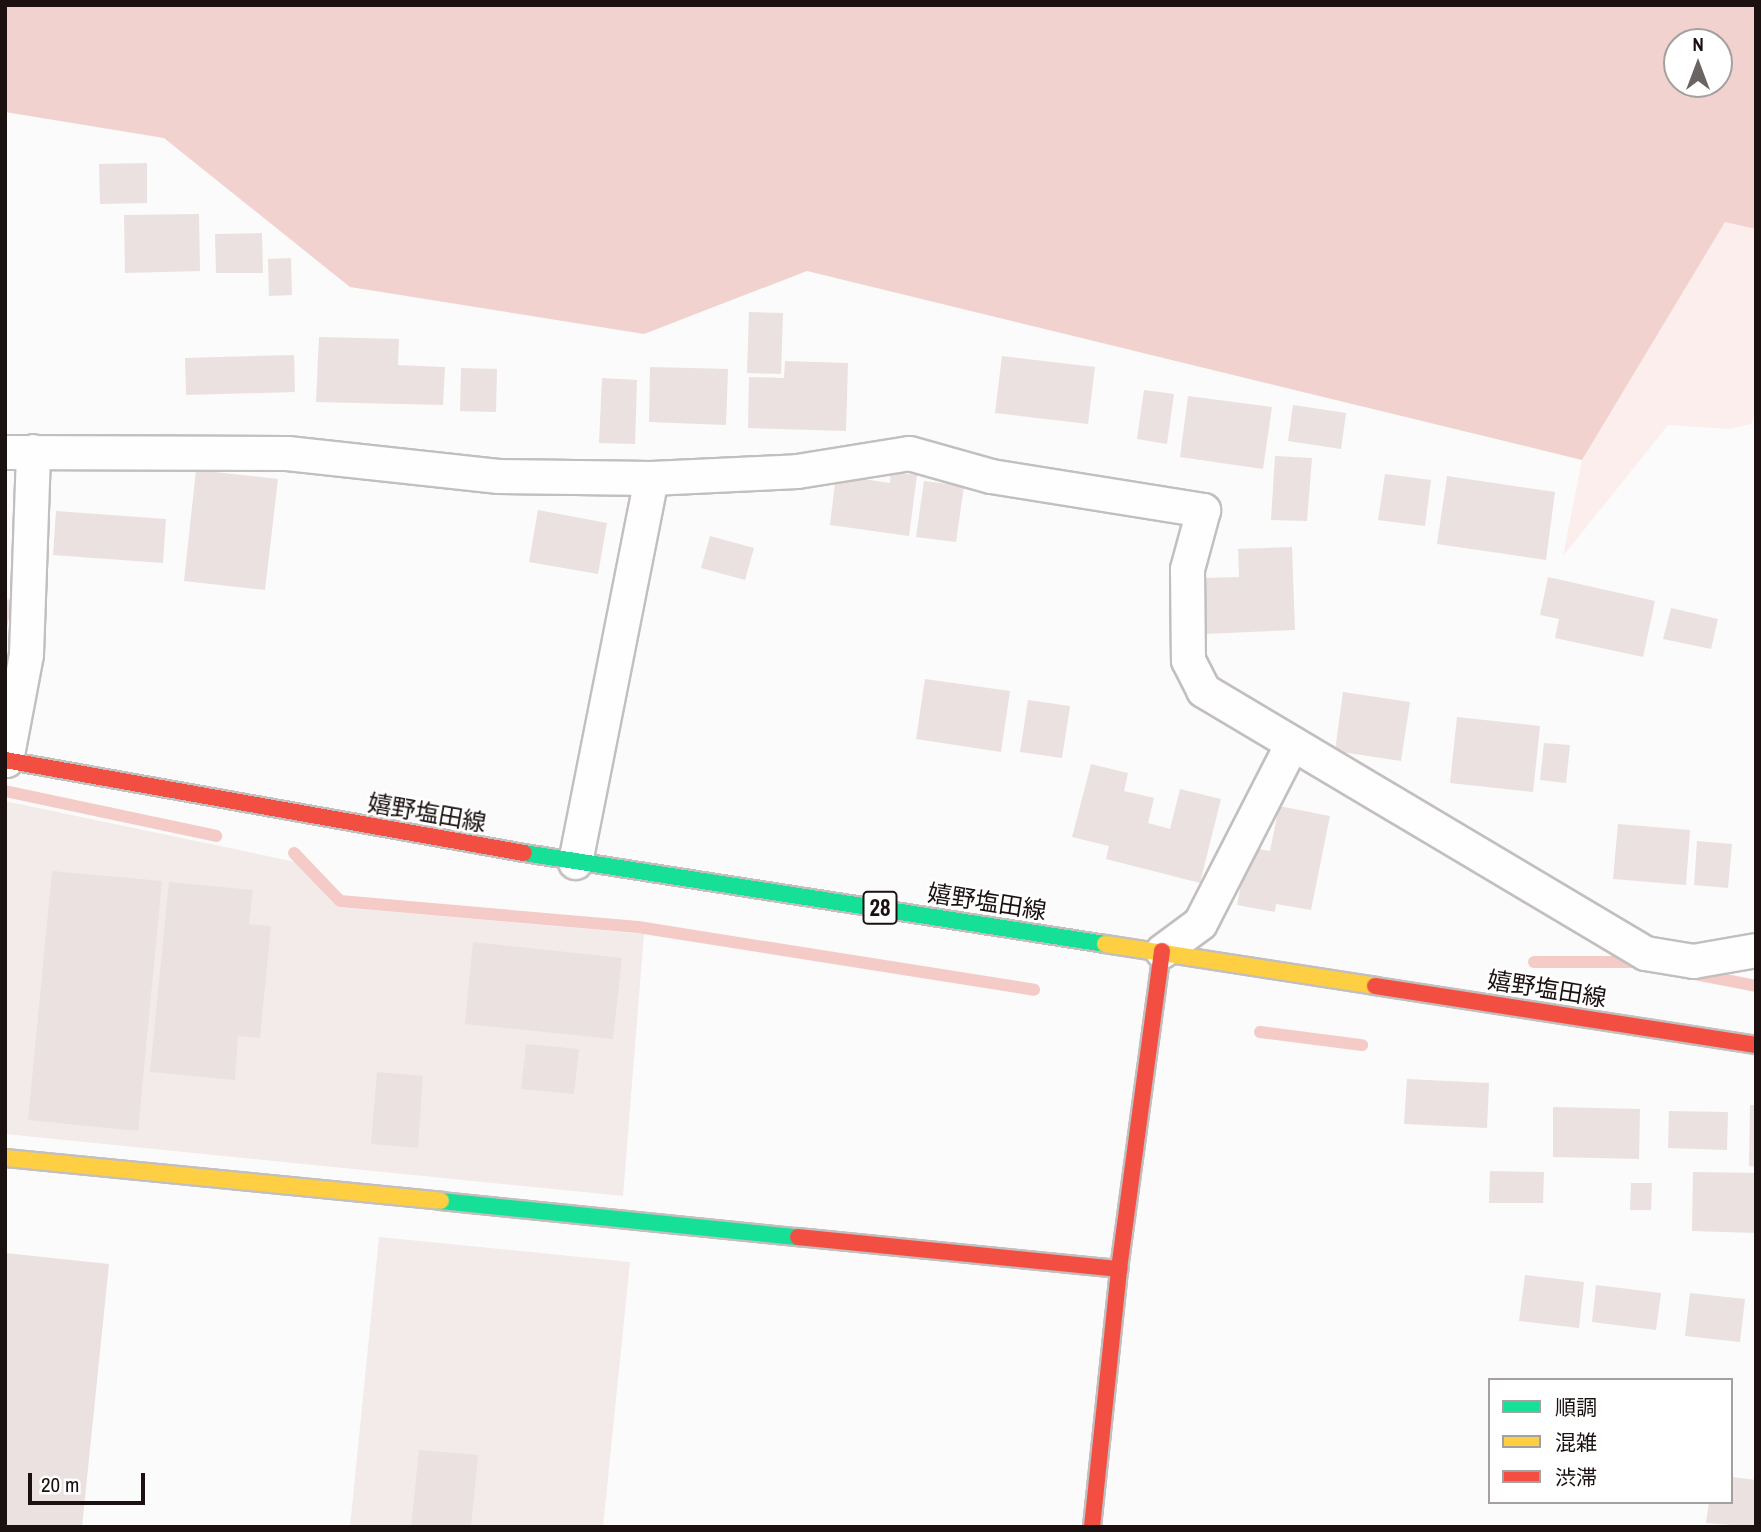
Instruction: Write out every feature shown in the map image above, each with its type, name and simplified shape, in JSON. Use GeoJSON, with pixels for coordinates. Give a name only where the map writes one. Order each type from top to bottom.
{"type":"FeatureCollection","features":[{"type":"Feature","properties":{"kind":"main road","name":"嬉野塩田線"},"geometry":{"type":"LineString","coordinates":[[5,760],[575,862],[1756,1045]]}},
{"type":"Feature","properties":{"kind":"main road"},"geometry":{"type":"LineString","coordinates":[[1093,1527],[1119,1269],[1162,951]]}},
{"type":"Feature","properties":{"kind":"main road"},"geometry":{"type":"LineString","coordinates":[[5,1158],[1119,1269]]}},
{"type":"Feature","properties":{"kind":"street"},"geometry":{"type":"LineString","coordinates":[[5,760],[26,654],[19,452],[287,453],[499,476],[651,478],[797,471],[909,453],[991,476],[1203,510],[1187,569],[1188,660],[1203,690],[1645,953],[1693,961],[1756,950]]}},
{"type":"Feature","properties":{"kind":"street"},"geometry":{"type":"LineString","coordinates":[[575,862],[651,478]]}},
{"type":"Feature","properties":{"kind":"street"},"geometry":{"type":"LineString","coordinates":[[1162,951],[1200,923],[1292,743]]}},
{"type":"Feature","properties":{"kind":"shaded area"},"geometry":{"type":"Polygon","coordinates":[[[5,5],[1756,5],[1756,229],[1725,222],[1582,460],[807,271],[644,334],[350,287],[164,138],[5,112],[5,5]]]}},
{"type":"Feature","properties":{"kind":"shaded area"},"geometry":{"type":"Polygon","coordinates":[[[1725,221],[1756,229],[1756,411],[1751,424],[1729,429],[1668,425],[1563,556],[1582,460],[1725,221]]]}},
{"type":"Feature","properties":{"kind":"shaded area"},"geometry":{"type":"Polygon","coordinates":[[[5,801],[296,862],[337,907],[644,934],[623,1196],[5,1134],[5,801]]]}},
{"type":"Feature","properties":{"kind":"shaded area"},"geometry":{"type":"Polygon","coordinates":[[[379,1237],[630,1262],[603,1527],[350,1527],[379,1237]]]}},
{"type":"Feature","properties":{"kind":"building"},"geometry":{"type":"Polygon","coordinates":[[[147,163],[147,203],[100,204],[99,164],[147,163]]]}},
{"type":"Feature","properties":{"kind":"building"},"geometry":{"type":"Polygon","coordinates":[[[199,214],[200,271],[125,273],[124,215],[199,214]]]}},
{"type":"Feature","properties":{"kind":"building"},"geometry":{"type":"Polygon","coordinates":[[[262,233],[263,273],[216,273],[215,234],[262,233]]]}},
{"type":"Feature","properties":{"kind":"building"},"geometry":{"type":"Polygon","coordinates":[[[291,258],[292,295],[269,296],[268,259],[291,258]]]}},
{"type":"Feature","properties":{"kind":"building"},"geometry":{"type":"Polygon","coordinates":[[[749,312],[783,313],[781,374],[747,373],[749,312]]]}},
{"type":"Feature","properties":{"kind":"building"},"geometry":{"type":"Polygon","coordinates":[[[319,337],[399,339],[398,365],[445,367],[443,405],[316,402],[319,337]]]}},
{"type":"Feature","properties":{"kind":"building"},"geometry":{"type":"Polygon","coordinates":[[[294,355],[295,392],[186,395],[185,358],[294,355]]]}},
{"type":"Feature","properties":{"kind":"building"},"geometry":{"type":"Polygon","coordinates":[[[1002,356],[1095,367],[1088,424],[995,413],[1002,356]]]}},
{"type":"Feature","properties":{"kind":"building"},"geometry":{"type":"Polygon","coordinates":[[[785,361],[848,363],[846,431],[748,428],[749,377],[784,378],[785,361]]]}},
{"type":"Feature","properties":{"kind":"building"},"geometry":{"type":"Polygon","coordinates":[[[650,367],[728,369],[726,425],[649,422],[650,367]]]}},
{"type":"Feature","properties":{"kind":"building"},"geometry":{"type":"Polygon","coordinates":[[[461,368],[497,369],[496,412],[460,411],[461,368]]]}},
{"type":"Feature","properties":{"kind":"building"},"geometry":{"type":"Polygon","coordinates":[[[602,378],[637,380],[635,444],[599,443],[602,378]]]}},
{"type":"Feature","properties":{"kind":"building"},"geometry":{"type":"Polygon","coordinates":[[[1144,390],[1174,394],[1167,444],[1137,439],[1144,390]]]}},
{"type":"Feature","properties":{"kind":"building"},"geometry":{"type":"Polygon","coordinates":[[[1188,396],[1272,407],[1263,469],[1180,457],[1188,396]]]}},
{"type":"Feature","properties":{"kind":"building"},"geometry":{"type":"Polygon","coordinates":[[[1293,405],[1346,413],[1341,449],[1288,441],[1293,405]]]}},
{"type":"Feature","properties":{"kind":"building"},"geometry":{"type":"Polygon","coordinates":[[[1275,456],[1312,458],[1307,521],[1271,520],[1275,456]]]}},
{"type":"Feature","properties":{"kind":"building"},"geometry":{"type":"Polygon","coordinates":[[[196,470],[278,479],[265,590],[184,581],[196,470]]]}},
{"type":"Feature","properties":{"kind":"building"},"geometry":{"type":"Polygon","coordinates":[[[891,472],[917,475],[909,536],[830,525],[836,475],[890,483],[891,472]]]}},
{"type":"Feature","properties":{"kind":"building"},"geometry":{"type":"Polygon","coordinates":[[[1385,474],[1431,480],[1425,526],[1378,520],[1385,474]]]}},
{"type":"Feature","properties":{"kind":"building"},"geometry":{"type":"Polygon","coordinates":[[[1447,476],[1555,492],[1546,560],[1437,544],[1447,476]]]}},
{"type":"Feature","properties":{"kind":"building"},"geometry":{"type":"Polygon","coordinates":[[[924,481],[964,486],[956,542],[916,537],[924,481]]]}},
{"type":"Feature","properties":{"kind":"building"},"geometry":{"type":"Polygon","coordinates":[[[538,510],[607,523],[598,574],[529,562],[538,510]]]}},
{"type":"Feature","properties":{"kind":"building"},"geometry":{"type":"Polygon","coordinates":[[[56,511],[166,519],[163,563],[53,555],[56,511]]]}},
{"type":"Feature","properties":{"kind":"building"},"geometry":{"type":"Polygon","coordinates":[[[710,536],[754,548],[745,580],[701,568],[710,536]]]}},
{"type":"Feature","properties":{"kind":"building"},"geometry":{"type":"Polygon","coordinates":[[[1292,547],[1295,630],[1205,634],[1203,578],[1239,577],[1238,549],[1292,547]]]}},
{"type":"Feature","properties":{"kind":"building"},"geometry":{"type":"Polygon","coordinates":[[[1548,577],[1655,601],[1643,657],[1555,638],[1559,619],[1540,615],[1548,577]]]}},
{"type":"Feature","properties":{"kind":"building"},"geometry":{"type":"Polygon","coordinates":[[[5,599],[12,600],[7,628],[5,628],[5,599]]]}},
{"type":"Feature","properties":{"kind":"building"},"geometry":{"type":"Polygon","coordinates":[[[1671,608],[1718,619],[1711,649],[1663,639],[1671,608]]]}},
{"type":"Feature","properties":{"kind":"building"},"geometry":{"type":"Polygon","coordinates":[[[925,679],[1010,691],[1001,752],[916,739],[925,679]]]}},
{"type":"Feature","properties":{"kind":"building"},"geometry":{"type":"Polygon","coordinates":[[[1343,692],[1410,702],[1401,761],[1335,751],[1343,692]]]}},
{"type":"Feature","properties":{"kind":"building"},"geometry":{"type":"Polygon","coordinates":[[[1028,700],[1070,706],[1062,758],[1020,752],[1028,700]]]}},
{"type":"Feature","properties":{"kind":"building"},"geometry":{"type":"Polygon","coordinates":[[[1457,717],[1540,726],[1533,792],[1450,783],[1457,717]]]}},
{"type":"Feature","properties":{"kind":"building"},"geometry":{"type":"Polygon","coordinates":[[[1544,743],[1570,745],[1566,783],[1540,780],[1544,743]]]}},
{"type":"Feature","properties":{"kind":"building"},"geometry":{"type":"Polygon","coordinates":[[[1091,764],[1128,773],[1124,791],[1154,798],[1148,823],[1170,829],[1180,789],[1221,799],[1200,883],[1106,859],[1109,846],[1072,837],[1091,764]]]}},
{"type":"Feature","properties":{"kind":"building"},"geometry":{"type":"Polygon","coordinates":[[[1279,806],[1330,816],[1311,910],[1276,904],[1275,912],[1237,905],[1248,847],[1270,851],[1279,806]]]}},
{"type":"Feature","properties":{"kind":"building"},"geometry":{"type":"Polygon","coordinates":[[[1618,824],[1690,830],[1686,885],[1613,879],[1618,824]]]}},
{"type":"Feature","properties":{"kind":"building"},"geometry":{"type":"Polygon","coordinates":[[[1697,841],[1732,844],[1728,888],[1694,885],[1697,841]]]}},
{"type":"Feature","properties":{"kind":"building"},"geometry":{"type":"Polygon","coordinates":[[[52,871],[162,881],[138,1131],[28,1120],[52,871]]]}},
{"type":"Feature","properties":{"kind":"building"},"geometry":{"type":"Polygon","coordinates":[[[169,882],[253,890],[249,924],[271,926],[260,1038],[238,1036],[235,1080],[150,1072],[169,882]]]}},
{"type":"Feature","properties":{"kind":"building"},"geometry":{"type":"Polygon","coordinates":[[[473,942],[622,958],[613,1039],[465,1024],[473,942]]]}},
{"type":"Feature","properties":{"kind":"building"},"geometry":{"type":"Polygon","coordinates":[[[526,1044],[579,1049],[574,1094],[521,1089],[526,1044]]]}},
{"type":"Feature","properties":{"kind":"building"},"geometry":{"type":"Polygon","coordinates":[[[377,1072],[423,1076],[418,1148],[371,1144],[377,1072]]]}},
{"type":"Feature","properties":{"kind":"building"},"geometry":{"type":"Polygon","coordinates":[[[1407,1079],[1489,1083],[1487,1128],[1404,1124],[1407,1079]]]}},
{"type":"Feature","properties":{"kind":"building"},"geometry":{"type":"Polygon","coordinates":[[[1750,1105],[1756,1105],[1756,1167],[1749,1166],[1750,1105]]]}},
{"type":"Feature","properties":{"kind":"building"},"geometry":{"type":"Polygon","coordinates":[[[1553,1107],[1640,1109],[1639,1159],[1553,1157],[1553,1107]]]}},
{"type":"Feature","properties":{"kind":"building"},"geometry":{"type":"Polygon","coordinates":[[[1669,1111],[1728,1112],[1727,1150],[1668,1148],[1669,1111]]]}},
{"type":"Feature","properties":{"kind":"building"},"geometry":{"type":"Polygon","coordinates":[[[1490,1171],[1544,1172],[1543,1203],[1489,1203],[1490,1171]]]}},
{"type":"Feature","properties":{"kind":"building"},"geometry":{"type":"Polygon","coordinates":[[[1693,1172],[1756,1173],[1756,1233],[1692,1231],[1693,1172]]]}},
{"type":"Feature","properties":{"kind":"building"},"geometry":{"type":"Polygon","coordinates":[[[1631,1183],[1652,1183],[1651,1210],[1630,1210],[1631,1183]]]}},
{"type":"Feature","properties":{"kind":"building"},"geometry":{"type":"Polygon","coordinates":[[[5,1253],[109,1264],[82,1527],[5,1527],[5,1253]]]}},
{"type":"Feature","properties":{"kind":"building"},"geometry":{"type":"Polygon","coordinates":[[[1525,1275],[1584,1282],[1579,1328],[1519,1321],[1525,1275]]]}},
{"type":"Feature","properties":{"kind":"building"},"geometry":{"type":"Polygon","coordinates":[[[1596,1285],[1661,1293],[1656,1330],[1592,1322],[1596,1285]]]}},
{"type":"Feature","properties":{"kind":"building"},"geometry":{"type":"Polygon","coordinates":[[[1690,1293],[1745,1299],[1740,1342],[1685,1336],[1690,1293]]]}},
{"type":"Feature","properties":{"kind":"building"},"geometry":{"type":"Polygon","coordinates":[[[419,1450],[478,1455],[471,1527],[411,1527],[419,1450]]]}},
{"type":"Feature","properties":{"kind":"building"},"geometry":{"type":"Polygon","coordinates":[[[1733,1477],[1756,1480],[1756,1527],[1706,1523],[1709,1504],[1733,1504],[1733,1477]]]}},
{"type":"Feature","properties":{"kind":"waterway"},"geometry":{"type":"LineString","coordinates":[[5,791],[216,836]]}},
{"type":"Feature","properties":{"kind":"waterway"},"geometry":{"type":"LineString","coordinates":[[294,853],[340,901],[638,927],[1034,990]]}},
{"type":"Feature","properties":{"kind":"waterway"},"geometry":{"type":"LineString","coordinates":[[1534,962],[1642,962]]}},
{"type":"Feature","properties":{"kind":"waterway"},"geometry":{"type":"LineString","coordinates":[[1690,973],[1756,986]]}},
{"type":"Feature","properties":{"kind":"waterway"},"geometry":{"type":"LineString","coordinates":[[1260,1032],[1362,1045]]}},
{"type":"Feature","properties":{"kind":"traffic: fast"},"geometry":{"type":"LineString","coordinates":[[524,853],[1105,944]]}},
{"type":"Feature","properties":{"kind":"traffic: fast"},"geometry":{"type":"LineString","coordinates":[[441,1201],[798,1237]]}},
{"type":"Feature","properties":{"kind":"traffic: slow"},"geometry":{"type":"LineString","coordinates":[[1105,944],[1375,986]]}},
{"type":"Feature","properties":{"kind":"traffic: slow"},"geometry":{"type":"LineString","coordinates":[[5,1158],[441,1201]]}},
{"type":"Feature","properties":{"kind":"traffic: jam"},"geometry":{"type":"LineString","coordinates":[[5,760],[524,853]]}},
{"type":"Feature","properties":{"kind":"traffic: jam"},"geometry":{"type":"LineString","coordinates":[[1092,1527],[1119,1269],[1162,951]]}},
{"type":"Feature","properties":{"kind":"traffic: jam"},"geometry":{"type":"LineString","coordinates":[[1375,986],[1756,1045]]}},
{"type":"Feature","properties":{"kind":"traffic: jam"},"geometry":{"type":"LineString","coordinates":[[798,1237],[1119,1269]]}}]}
